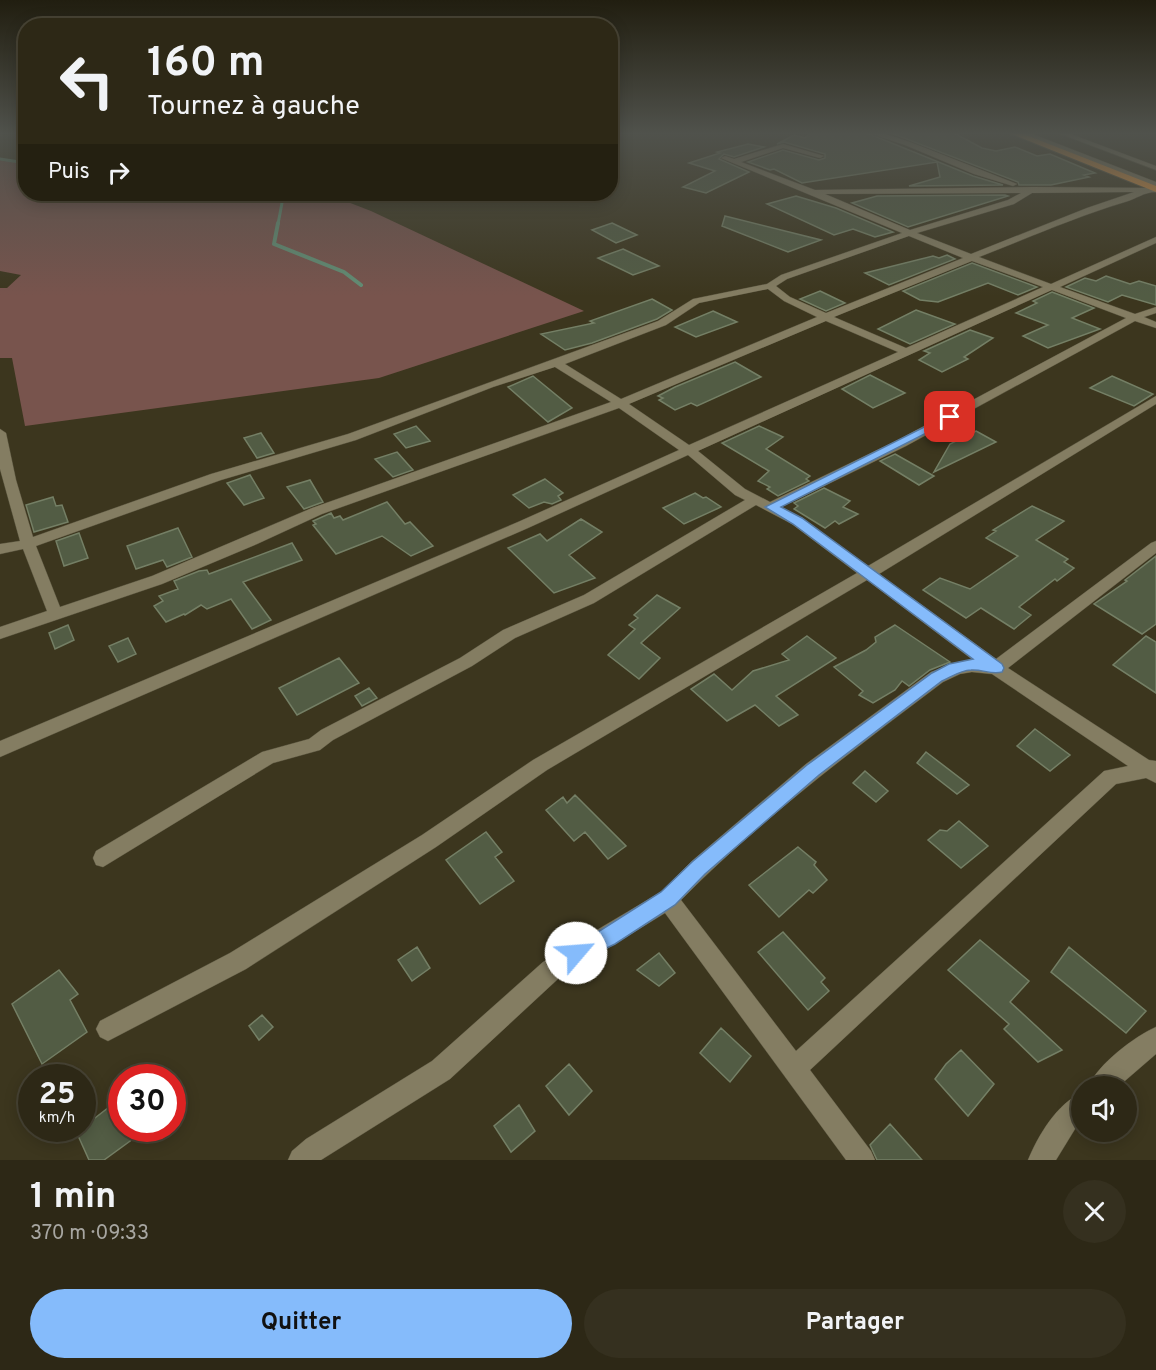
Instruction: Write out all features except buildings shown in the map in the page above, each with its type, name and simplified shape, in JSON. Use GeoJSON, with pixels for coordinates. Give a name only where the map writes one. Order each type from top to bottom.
{"type":"FeatureCollection","features":[{"type":"Feature","properties":{"kind":"street"},"geometry":{"type":"LineString","coordinates":[[802,187],[881,219],[909,234],[1156,325]]}},
{"type":"Feature","properties":{"kind":"street"},"geometry":{"type":"LineString","coordinates":[[1025,187],[1033,189]]}},
{"type":"Feature","properties":{"kind":"street"},"geometry":{"type":"LineString","coordinates":[[0,549],[27,544],[216,477],[352,437],[662,323],[696,301],[770,286],[784,277],[1011,202],[1033,189]]}},
{"type":"Feature","properties":{"kind":"street"},"geometry":{"type":"LineString","coordinates":[[814,192],[1153,189]]}},
{"type":"Feature","properties":{"kind":"street"},"geometry":{"type":"LineString","coordinates":[[0,633],[157,580],[358,496],[621,403],[903,285],[1090,210],[1153,189]]}},
{"type":"Feature","properties":{"kind":"street"},"geometry":{"type":"LineString","coordinates":[[0,749],[491,538],[1156,240]]}},
{"type":"Feature","properties":{"kind":"street"},"geometry":{"type":"LineString","coordinates":[[770,286],[787,299],[826,319],[906,352]]}},
{"type":"Feature","properties":{"kind":"street"},"geometry":{"type":"LineString","coordinates":[[771,507],[902,443],[1135,317],[1156,310]]}},
{"type":"Feature","properties":{"kind":"street"},"geometry":{"type":"LineString","coordinates":[[556,363],[621,403],[689,450],[730,485],[797,521],[996,668],[1154,769]]}},
{"type":"Feature","properties":{"kind":"street"},"geometry":{"type":"LineString","coordinates":[[108,1029],[238,961],[429,841],[540,765],[867,573],[1156,399]]}},
{"type":"Feature","properties":{"kind":"street"},"geometry":{"type":"LineString","coordinates":[[0,433],[6,476],[27,544],[55,614]]}},
{"type":"Feature","properties":{"kind":"street"},"geometry":{"type":"LineString","coordinates":[[104,858],[267,757],[314,745],[327,735],[466,662],[508,634],[589,599],[710,529],[755,500]]}},
{"type":"Feature","properties":{"kind":"street"},"geometry":{"type":"LineString","coordinates":[[301,1160],[315,1148],[441,1070],[551,970],[668,898],[699,868],[813,770],[937,677],[955,668],[971,664],[996,668],[1156,546]]}},
{"type":"Feature","properties":{"kind":"street"},"geometry":{"type":"LineString","coordinates":[[794,1069],[1111,777],[1154,769]]}},
{"type":"Feature","properties":{"kind":"street"},"geometry":{"type":"LineString","coordinates":[[668,898],[862,1160]]}},
{"type":"Feature","properties":{"kind":"street"},"geometry":{"type":"LineString","coordinates":[[1111,1076],[1128,1060],[1156,1040]]}},
{"type":"Feature","properties":{"kind":"street"},"geometry":{"type":"LineString","coordinates":[[1041,1160],[1071,1115]]}},
{"type":"Feature","properties":{"kind":"shaded area"},"geometry":{"type":"Polygon","coordinates":[[[0,187],[18,187],[18,201],[345,201],[584,311],[379,378],[25,426],[12,358],[0,358],[0,288],[7,288],[21,275],[0,271],[0,187]]]}},
{"type":"Feature","properties":{"kind":"waterway"},"geometry":{"type":"LineString","coordinates":[[278,224],[282,203],[280,201]]}},
{"type":"Feature","properties":{"kind":"waterway"},"geometry":{"type":"LineString","coordinates":[[278,223],[274,244],[344,272],[361,285]]}},
{"type":"Feature","properties":{"kind":"route"},"geometry":{"type":"LineString","coordinates":[[576,953],[608,937],[668,898],[699,868],[813,770],[937,677],[955,668],[971,664],[996,668],[797,521],[771,507],[950,417]]}}]}
